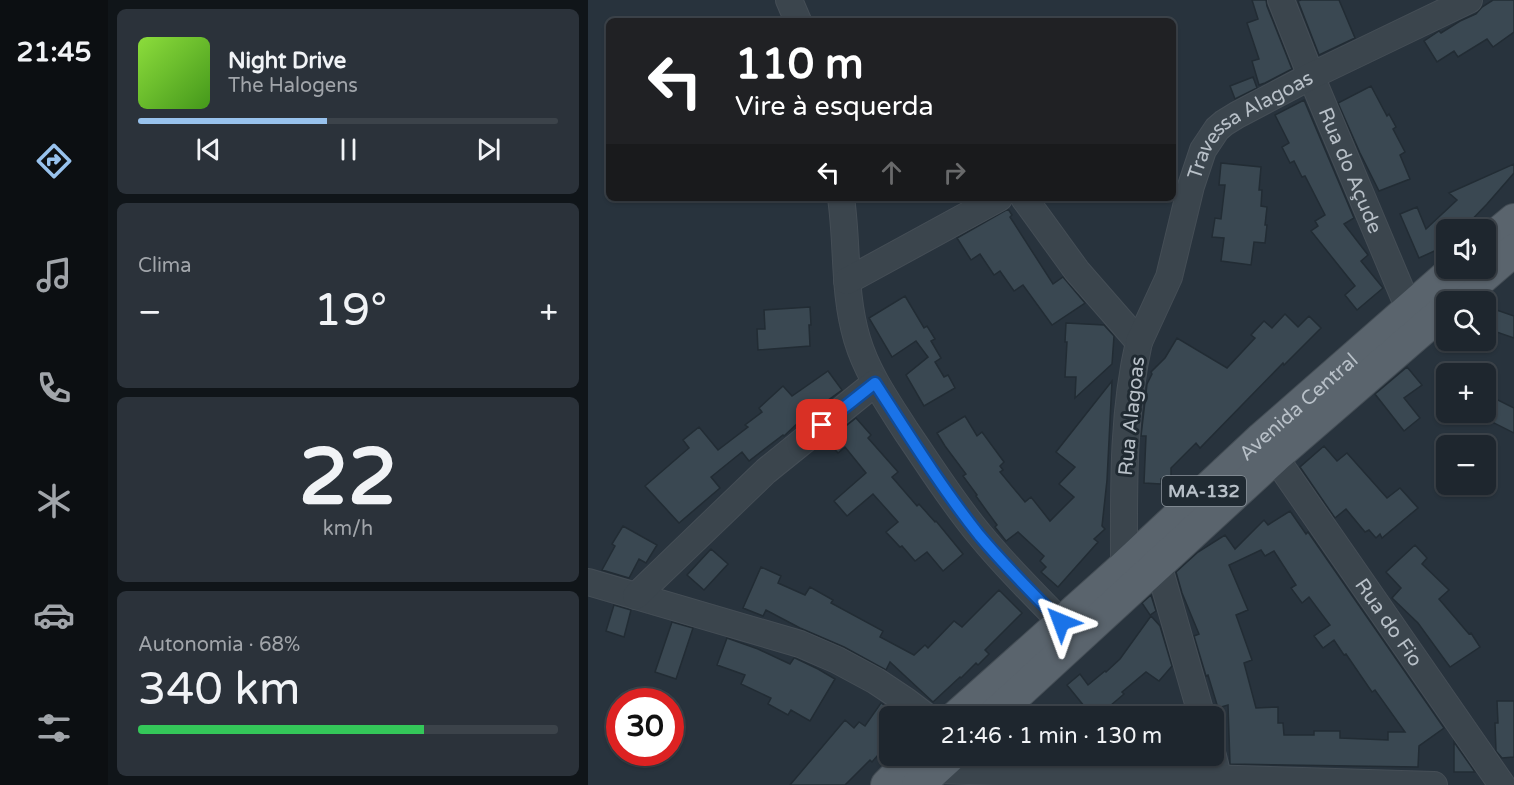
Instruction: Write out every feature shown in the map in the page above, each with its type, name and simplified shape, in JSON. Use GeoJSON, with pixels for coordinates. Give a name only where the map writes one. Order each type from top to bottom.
{"type":"FeatureCollection","features":[{"type":"Feature","properties":{"kind":"main road"},"geometry":{"type":"LineString","coordinates":[[1496,235],[1514,220]]}},
{"type":"Feature","properties":{"kind":"main road"},"geometry":{"type":"LineString","coordinates":[[1467,291],[1514,250]]}},
{"type":"Feature","properties":{"kind":"main road","name":"Avenida Central"},"geometry":{"type":"LineString","coordinates":[[968,706],[1124,567],[1269,447],[1409,309],[1443,279]]}},
{"type":"Feature","properties":{"kind":"main road","name":"MA-132"},"geometry":{"type":"LineString","coordinates":[[1004,706],[1158,564],[1269,447],[1436,317]]}},
{"type":"Feature","properties":{"kind":"main road"},"geometry":{"type":"LineString","coordinates":[[887,785],[930,767]]}},
{"type":"Feature","properties":{"kind":"street"},"geometry":{"type":"LineString","coordinates":[[789,0],[797,18]]}},
{"type":"Feature","properties":{"kind":"street","name":"Rua do Açude"},"geometry":{"type":"LineString","coordinates":[[1281,0],[1409,309]]}},
{"type":"Feature","properties":{"kind":"street","name":"Travessa Alagoas"},"geometry":{"type":"LineString","coordinates":[[1139,342],[1169,277],[1191,186],[1203,150],[1210,137],[1236,115],[1468,0]]}},
{"type":"Feature","properties":{"kind":"street"},"geometry":{"type":"LineString","coordinates":[[842,201],[850,314],[865,363],[875,383],[931,468],[979,534],[1061,622]]}},
{"type":"Feature","properties":{"kind":"street"},"geometry":{"type":"LineString","coordinates":[[846,281],[993,201]]}},
{"type":"Feature","properties":{"kind":"street","name":"Rua Alagoas"},"geometry":{"type":"LineString","coordinates":[[1026,201],[1077,271],[1139,342],[1134,363],[1124,462],[1124,567]]}},
{"type":"Feature","properties":{"kind":"street"},"geometry":{"type":"LineString","coordinates":[[636,596],[766,471],[875,383]]}},
{"type":"Feature","properties":{"kind":"street","name":"Rua do Fio"},"geometry":{"type":"LineString","coordinates":[[1269,447],[1502,785]]}},
{"type":"Feature","properties":{"kind":"street"},"geometry":{"type":"LineString","coordinates":[[1158,564],[1199,706]]}},
{"type":"Feature","properties":{"kind":"street"},"geometry":{"type":"LineString","coordinates":[[588,582],[800,644],[837,660],[876,681],[913,706]]}},
{"type":"Feature","properties":{"kind":"street"},"geometry":{"type":"LineString","coordinates":[[930,767],[1217,773],[1434,785]]}},
{"type":"Feature","properties":{"kind":"building"},"geometry":{"type":"Polygon","coordinates":[[[1252,0],[1266,0],[1292,69],[1259,85],[1252,61],[1259,59],[1247,23],[1258,19],[1252,0]]]}},
{"type":"Feature","properties":{"kind":"building"},"geometry":{"type":"Polygon","coordinates":[[[1339,0],[1355,38],[1319,55],[1298,1],[1339,0]]]}},
{"type":"Feature","properties":{"kind":"building"},"geometry":{"type":"Polygon","coordinates":[[[1493,0],[1514,0],[1514,32],[1493,47],[1487,39],[1458,57],[1454,51],[1437,62],[1424,41],[1439,31],[1441,33],[1476,14],[1493,0]]]}},
{"type":"Feature","properties":{"kind":"building"},"geometry":{"type":"Polygon","coordinates":[[[1253,77],[1257,88],[1235,99],[1230,86],[1253,77]]]}},
{"type":"Feature","properties":{"kind":"building"},"geometry":{"type":"Polygon","coordinates":[[[1371,86],[1387,116],[1389,114],[1396,127],[1393,129],[1405,152],[1400,155],[1410,179],[1379,191],[1338,103],[1371,86]]]}},
{"type":"Feature","properties":{"kind":"building"},"geometry":{"type":"Polygon","coordinates":[[[1304,100],[1354,218],[1344,224],[1368,255],[1361,261],[1383,288],[1357,310],[1345,295],[1355,286],[1311,231],[1318,226],[1315,221],[1325,215],[1305,176],[1302,177],[1294,161],[1290,163],[1282,147],[1289,143],[1275,115],[1304,100]]]}},
{"type":"Feature","properties":{"kind":"building"},"geometry":{"type":"Polygon","coordinates":[[[1221,163],[1261,167],[1259,190],[1262,190],[1261,206],[1267,207],[1265,225],[1267,225],[1265,243],[1254,242],[1251,265],[1221,261],[1224,238],[1212,237],[1215,218],[1221,219],[1225,185],[1219,185],[1221,163]]]}},
{"type":"Feature","properties":{"kind":"building"},"geometry":{"type":"Polygon","coordinates":[[[1514,164],[1514,173],[1473,219],[1437,219],[1457,200],[1449,193],[1514,164]]]}},
{"type":"Feature","properties":{"kind":"building"},"geometry":{"type":"Polygon","coordinates":[[[1417,207],[1426,229],[1436,220],[1436,250],[1419,258],[1400,214],[1417,207]]]}},
{"type":"Feature","properties":{"kind":"building"},"geometry":{"type":"Polygon","coordinates":[[[1008,209],[1012,215],[1010,217],[1053,284],[1063,277],[1085,303],[1052,325],[1023,285],[1014,291],[1000,271],[994,275],[980,254],[971,260],[957,238],[1008,209]]]}},
{"type":"Feature","properties":{"kind":"building"},"geometry":{"type":"Polygon","coordinates":[[[905,296],[924,328],[927,326],[935,339],[931,341],[941,358],[935,362],[944,377],[948,375],[955,388],[924,406],[906,375],[928,357],[916,341],[892,357],[869,318],[905,296]]]}},
{"type":"Feature","properties":{"kind":"building"},"geometry":{"type":"Polygon","coordinates":[[[810,307],[810,346],[758,350],[757,329],[765,329],[764,310],[810,307]]]}},
{"type":"Feature","properties":{"kind":"building"},"geometry":{"type":"Polygon","coordinates":[[[1496,310],[1514,316],[1514,338],[1496,332],[1496,310]]]}},
{"type":"Feature","properties":{"kind":"building"},"geometry":{"type":"Polygon","coordinates":[[[1285,314],[1298,327],[1309,316],[1321,328],[1284,365],[1283,363],[1200,448],[1196,443],[1171,468],[1171,479],[1161,479],[1161,484],[1144,483],[1146,436],[1141,436],[1147,384],[1151,372],[1165,358],[1177,338],[1227,368],[1255,338],[1251,335],[1264,321],[1272,328],[1285,314]]]}},
{"type":"Feature","properties":{"kind":"building"},"geometry":{"type":"Polygon","coordinates":[[[1066,323],[1104,325],[1114,336],[1112,364],[1075,398],[1076,377],[1065,377],[1066,323]]]}},
{"type":"Feature","properties":{"kind":"building"},"geometry":{"type":"Polygon","coordinates":[[[1407,367],[1422,385],[1404,398],[1420,418],[1404,431],[1375,394],[1407,367]]]}},
{"type":"Feature","properties":{"kind":"building"},"geometry":{"type":"Polygon","coordinates":[[[828,371],[842,390],[749,461],[742,452],[711,477],[720,488],[679,523],[645,486],[689,448],[683,440],[699,427],[718,450],[748,427],[745,425],[762,412],[759,408],[783,386],[792,396],[828,371]]]}},
{"type":"Feature","properties":{"kind":"building"},"geometry":{"type":"Polygon","coordinates":[[[1112,381],[1107,480],[1102,526],[1105,529],[1094,539],[1098,542],[1058,587],[1041,572],[1046,567],[1040,561],[1044,556],[1018,532],[1006,541],[995,527],[997,525],[963,476],[966,474],[937,433],[965,416],[977,436],[982,432],[1004,462],[1000,466],[1003,470],[1000,472],[1025,502],[1031,497],[1050,521],[1074,497],[1059,484],[1075,467],[1056,452],[1112,381]]]}},
{"type":"Feature","properties":{"kind":"building"},"geometry":{"type":"Polygon","coordinates":[[[1496,399],[1514,408],[1514,433],[1494,423],[1496,423],[1496,399]]]}},
{"type":"Feature","properties":{"kind":"building"},"geometry":{"type":"Polygon","coordinates":[[[856,418],[871,435],[868,438],[898,472],[892,477],[917,506],[919,504],[936,521],[963,554],[943,571],[927,552],[915,561],[886,532],[898,522],[873,494],[847,516],[834,501],[866,473],[845,447],[838,453],[827,441],[856,418]]]}},
{"type":"Feature","properties":{"kind":"building"},"geometry":{"type":"Polygon","coordinates":[[[1324,446],[1337,461],[1347,453],[1387,498],[1400,488],[1418,508],[1382,538],[1380,534],[1376,538],[1369,530],[1365,532],[1346,509],[1335,518],[1300,467],[1324,446]]]}},
{"type":"Feature","properties":{"kind":"building"},"geometry":{"type":"Polygon","coordinates":[[[1290,511],[1306,534],[1308,532],[1444,728],[1419,746],[1418,767],[1230,764],[1228,705],[1217,706],[1194,636],[1199,634],[1176,572],[1198,552],[1225,535],[1235,549],[1264,520],[1268,525],[1290,511]],[[1261,550],[1229,565],[1248,610],[1236,615],[1252,660],[1244,663],[1256,708],[1278,707],[1278,723],[1283,723],[1284,735],[1314,735],[1314,731],[1340,731],[1340,738],[1388,740],[1388,732],[1405,732],[1375,690],[1372,692],[1334,640],[1323,648],[1314,636],[1330,625],[1309,597],[1302,603],[1291,588],[1296,585],[1274,551],[1265,556],[1261,550]]]}},
{"type":"Feature","properties":{"kind":"building"},"geometry":{"type":"Polygon","coordinates":[[[623,526],[657,545],[646,563],[639,559],[629,578],[602,570],[615,546],[612,544],[623,526]]]}},
{"type":"Feature","properties":{"kind":"building"},"geometry":{"type":"Polygon","coordinates":[[[1415,545],[1427,558],[1422,564],[1449,590],[1439,599],[1469,634],[1471,633],[1480,647],[1450,667],[1418,623],[1392,598],[1401,588],[1386,572],[1415,545]]]}},
{"type":"Feature","properties":{"kind":"building"},"geometry":{"type":"Polygon","coordinates":[[[711,549],[728,564],[704,590],[687,575],[711,549]]]}},
{"type":"Feature","properties":{"kind":"building"},"geometry":{"type":"Polygon","coordinates":[[[761,567],[781,576],[778,583],[805,595],[810,587],[833,600],[831,603],[883,631],[880,637],[914,655],[925,645],[928,648],[954,621],[962,627],[999,590],[1022,613],[985,650],[989,654],[978,665],[976,663],[933,702],[890,662],[886,670],[766,610],[763,616],[743,608],[761,567]]]}},
{"type":"Feature","properties":{"kind":"building"},"geometry":{"type":"Polygon","coordinates":[[[1151,595],[1156,611],[1150,615],[1142,603],[1151,595]]]}},
{"type":"Feature","properties":{"kind":"building"},"geometry":{"type":"Polygon","coordinates":[[[614,605],[631,610],[624,637],[606,631],[614,605]]]}},
{"type":"Feature","properties":{"kind":"building"},"geometry":{"type":"Polygon","coordinates":[[[1151,616],[1160,626],[1172,666],[1159,681],[1146,672],[1122,692],[1124,694],[1110,706],[1084,706],[1067,685],[1080,674],[1088,685],[1120,659],[1151,616]]]}},
{"type":"Feature","properties":{"kind":"building"},"geometry":{"type":"Polygon","coordinates":[[[672,622],[693,628],[676,679],[655,672],[672,622]]]}},
{"type":"Feature","properties":{"kind":"building"},"geometry":{"type":"Polygon","coordinates":[[[727,638],[790,664],[795,658],[835,679],[810,721],[791,710],[788,715],[768,704],[771,698],[741,684],[745,675],[717,665],[727,638]]]}},
{"type":"Feature","properties":{"kind":"building"},"geometry":{"type":"Polygon","coordinates":[[[1497,701],[1514,701],[1514,757],[1502,758],[1496,751],[1497,701]]]}},
{"type":"Feature","properties":{"kind":"building"},"geometry":{"type":"Polygon","coordinates":[[[881,703],[886,706],[879,706],[879,754],[845,785],[790,785],[845,720],[854,728],[859,722],[865,726],[881,703]]]}},
{"type":"Feature","properties":{"kind":"building"},"geometry":{"type":"Polygon","coordinates":[[[1454,742],[1475,772],[1454,772],[1454,742]]]}},
{"type":"Feature","properties":{"kind":"route"},"geometry":{"type":"LineString","coordinates":[[822,425],[875,383],[931,468],[979,534],[1061,622]]}}]}
